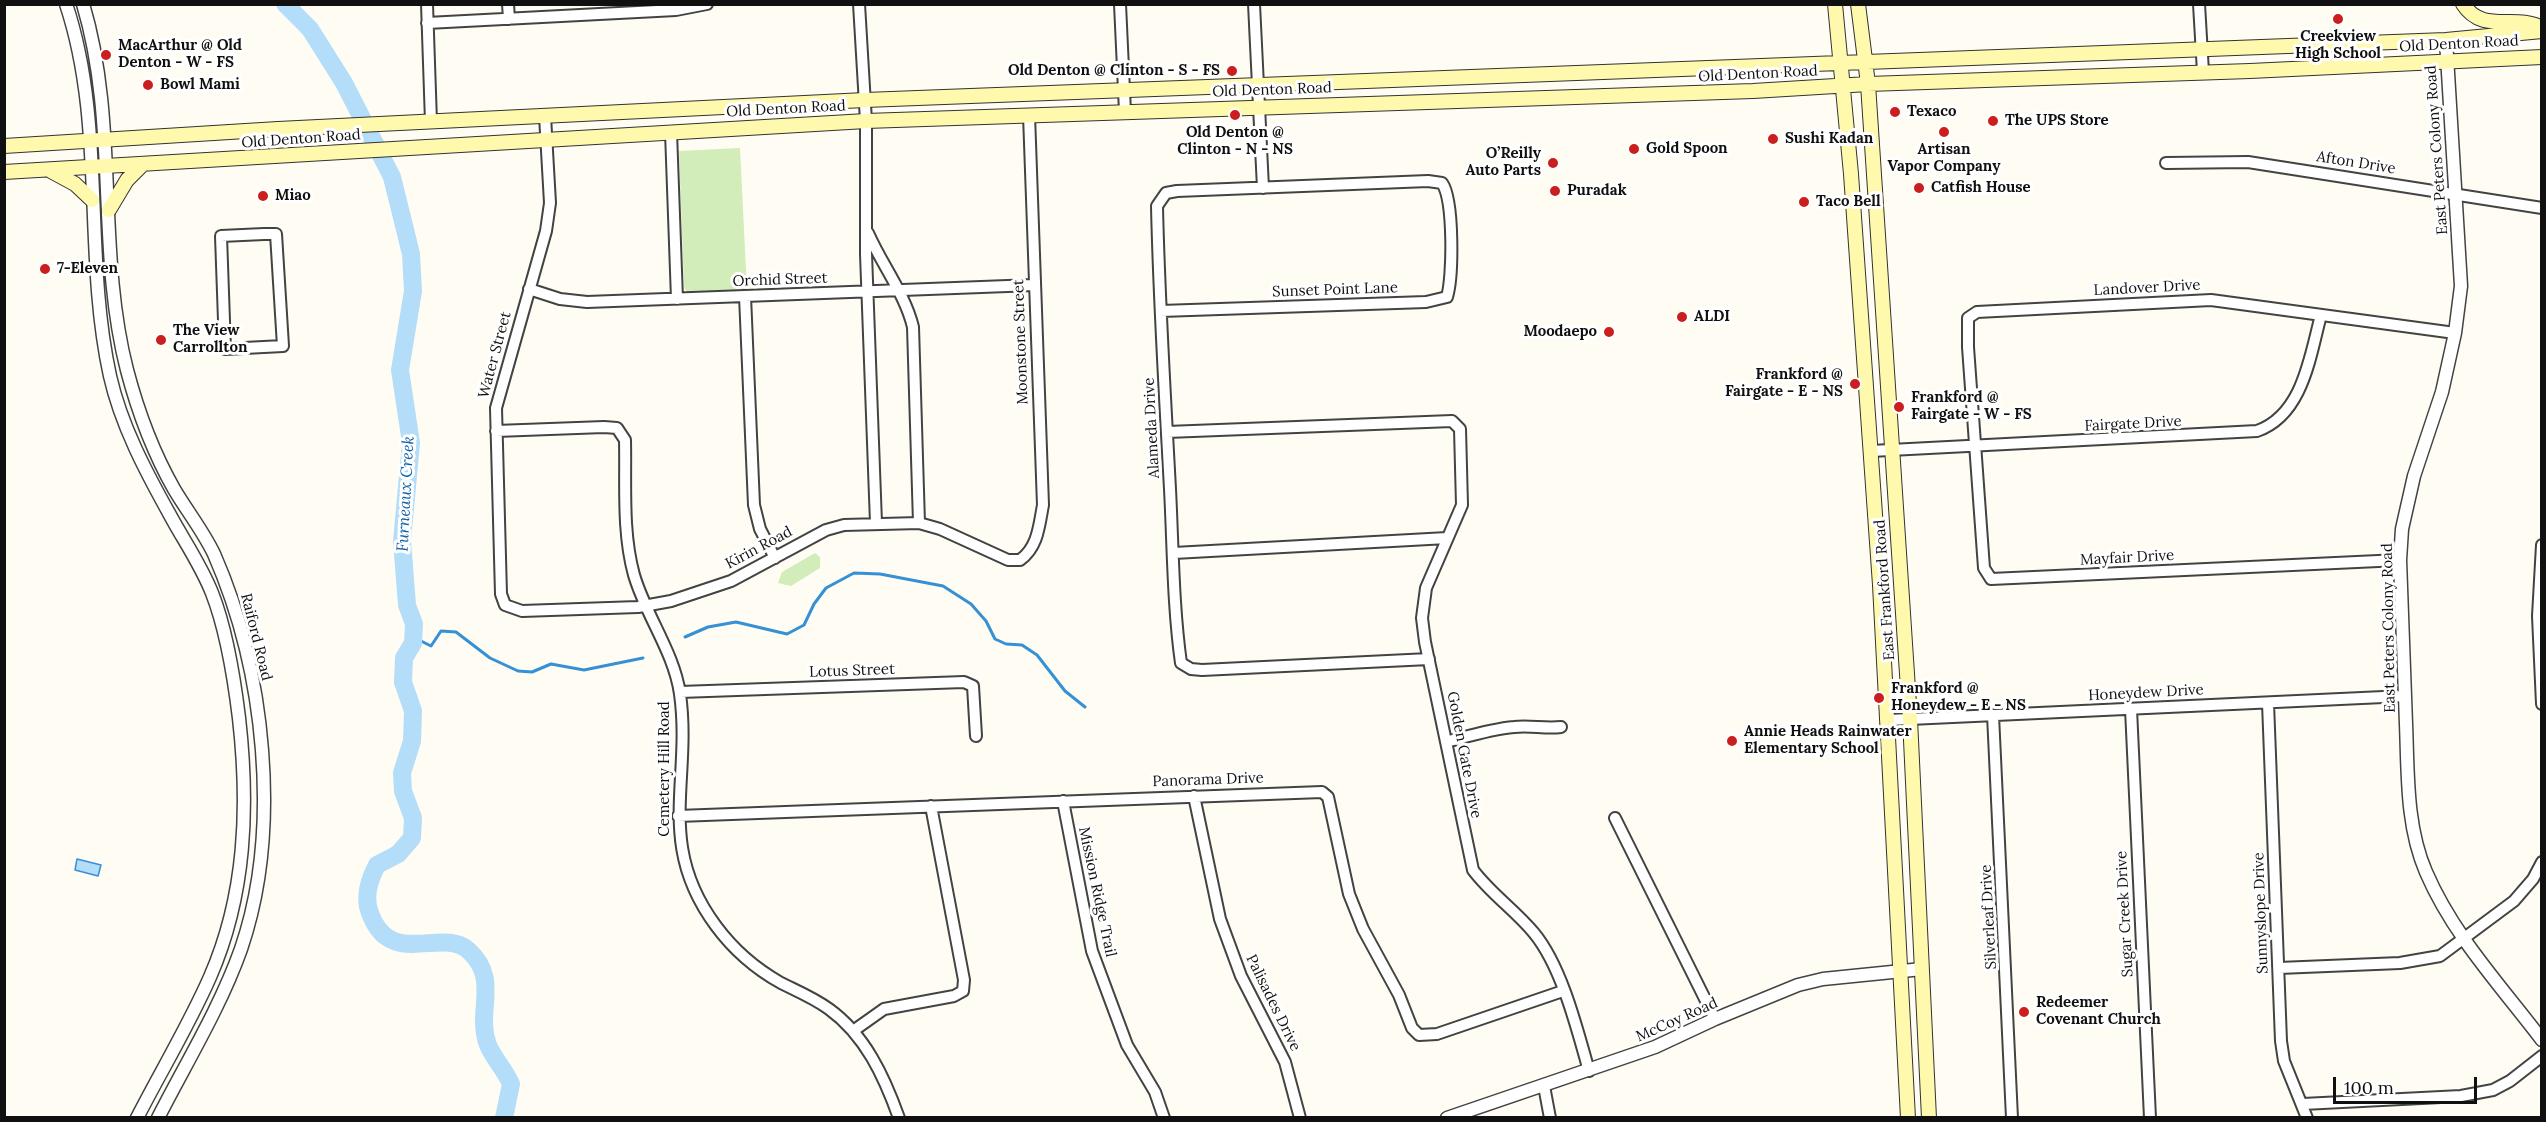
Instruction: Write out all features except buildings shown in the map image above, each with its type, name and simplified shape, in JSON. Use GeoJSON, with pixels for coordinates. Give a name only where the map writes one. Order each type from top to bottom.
{"type":"FeatureCollection","features":[{"type":"Feature","properties":{"kind":"main road","name":"East Frankford Road"},"geometry":{"type":"LineString","coordinates":[[1835,4],[1844,86],[1871,451],[1888,720],[1908,1118]]}},
{"type":"Feature","properties":{"kind":"main road","name":"East Frankford Road"},"geometry":{"type":"LineString","coordinates":[[1858,4],[1868,84],[1876,235],[1910,719],[1929,1118]]}},
{"type":"Feature","properties":{"kind":"main road"},"geometry":{"type":"LineString","coordinates":[[2463,4],[2477,19],[2535,24],[2541,30]]}},
{"type":"Feature","properties":{"kind":"main road","name":"Old Denton Road"},"geometry":{"type":"LineString","coordinates":[[4,146],[403,122],[865,100],[2068,52],[2446,40],[2541,30]]}},
{"type":"Feature","properties":{"kind":"main road"},"geometry":{"type":"LineString","coordinates":[[2068,52],[2069,76]]}},
{"type":"Feature","properties":{"kind":"main road","name":"Old Denton Road"},"geometry":{"type":"LineString","coordinates":[[4,172],[546,142],[866,121],[1583,97],[2541,57]]}},
{"type":"Feature","properties":{"kind":"main road"},"geometry":{"type":"LineString","coordinates":[[1582,72],[1583,97]]}},
{"type":"Feature","properties":{"kind":"main road"},"geometry":{"type":"LineString","coordinates":[[109,210],[126,180],[142,165]]}},
{"type":"Feature","properties":{"kind":"main road"},"geometry":{"type":"LineString","coordinates":[[50,170],[75,184],[92,200]]}},
{"type":"Feature","properties":{"kind":"main road"},"geometry":{"type":"LineString","coordinates":[[1856,235],[1876,235]]}},
{"type":"Feature","properties":{"kind":"street","name":"Raiford Road"},"geometry":{"type":"LineString","coordinates":[[66,4],[83,72],[90,140],[99,315],[111,379],[130,436],[213,594],[237,700],[245,776],[244,834],[239,881],[225,933],[210,976],[137,1118]]}},
{"type":"Feature","properties":{"kind":"street","name":"Raiford Road"},"geometry":{"type":"LineString","coordinates":[[82,4],[97,63],[106,139],[113,282],[126,368],[145,430],[162,467],[212,551],[230,593],[255,698],[264,835],[257,891],[240,951],[209,1020],[158,1118]]}},
{"type":"Feature","properties":{"kind":"street"},"geometry":{"type":"LineString","coordinates":[[427,4],[431,122]]}},
{"type":"Feature","properties":{"kind":"street"},"geometry":{"type":"LineString","coordinates":[[508,4],[509,19]]}},
{"type":"Feature","properties":{"kind":"street"},"geometry":{"type":"LineString","coordinates":[[427,23],[676,10],[707,4]]}},
{"type":"Feature","properties":{"kind":"street"},"geometry":{"type":"LineString","coordinates":[[859,4],[866,121],[868,292],[876,523]]}},
{"type":"Feature","properties":{"kind":"street"},"geometry":{"type":"LineString","coordinates":[[1120,4],[1125,112]]}},
{"type":"Feature","properties":{"kind":"street"},"geometry":{"type":"LineString","coordinates":[[1254,4],[1263,188]]}},
{"type":"Feature","properties":{"kind":"street"},"geometry":{"type":"LineString","coordinates":[[2199,4],[2203,72]]}},
{"type":"Feature","properties":{"kind":"street","name":"East Peters Colony Road"},"geometry":{"type":"LineString","coordinates":[[2446,40],[2461,286],[2455,333],[2442,392],[2414,476],[2402,529],[2400,560],[2409,794],[2418,849],[2426,872],[2464,940],[2541,1040]]}},
{"type":"Feature","properties":{"kind":"street","name":"Moonstone Street"},"geometry":{"type":"LineString","coordinates":[[1020,560],[1034,547],[1043,505],[1029,115]]}},
{"type":"Feature","properties":{"kind":"street","name":"Water Street"},"geometry":{"type":"LineString","coordinates":[[505,605],[501,594],[496,431],[499,389],[548,219],[545,117]]}},
{"type":"Feature","properties":{"kind":"street"},"geometry":{"type":"LineString","coordinates":[[671,132],[677,299]]}},
{"type":"Feature","properties":{"kind":"street","name":"Afton Drive"},"geometry":{"type":"LineString","coordinates":[[2166,163],[2248,162],[2541,208]]}},
{"type":"Feature","properties":{"kind":"street","name":"Sunset Point Lane"},"geometry":{"type":"LineString","coordinates":[[1161,311],[1437,300],[1447,297],[1450,287],[1450,235],[1447,190],[1442,183],[1428,181],[1263,188]]}},
{"type":"Feature","properties":{"kind":"street","name":"Alameda Drive"},"geometry":{"type":"LineString","coordinates":[[1263,188],[1166,193],[1157,206],[1176,627],[1181,663],[1191,669],[1202,670],[1429,659]]}},
{"type":"Feature","properties":{"kind":"street"},"geometry":{"type":"LineString","coordinates":[[867,230],[881,263],[898,291],[913,327],[919,523]]}},
{"type":"Feature","properties":{"kind":"street"},"geometry":{"type":"LineString","coordinates":[[264,234],[276,234],[283,346],[225,349],[221,236],[264,234]]}},
{"type":"Feature","properties":{"kind":"street","name":"Orchid Street"},"geometry":{"type":"LineString","coordinates":[[529,289],[560,299],[587,302],[1034,285]]}},
{"type":"Feature","properties":{"kind":"street"},"geometry":{"type":"LineString","coordinates":[[745,296],[754,505],[760,529],[775,558]]}},
{"type":"Feature","properties":{"kind":"street","name":"Landover Drive"},"geometry":{"type":"LineString","coordinates":[[1974,446],[1968,318],[1977,312],[2211,300],[2455,333]]}},
{"type":"Feature","properties":{"kind":"street","name":"Fairgate Drive"},"geometry":{"type":"LineString","coordinates":[[1871,451],[2244,433],[2266,428],[2283,415],[2294,401],[2321,315]]}},
{"type":"Feature","properties":{"kind":"street","name":"Golden Gate Drive"},"geometry":{"type":"LineString","coordinates":[[1167,432],[1452,421],[1460,429],[1463,493],[1460,515],[1447,538],[1423,600],[1422,618],[1429,659],[1473,870],[1485,886],[1535,934],[1548,955],[1563,991],[1589,1071]]}},
{"type":"Feature","properties":{"kind":"street","name":"Cemetery Hill Road"},"geometry":{"type":"LineString","coordinates":[[496,431],[617,428],[626,440],[628,544],[634,574],[675,673],[680,692],[682,723],[678,816],[681,847],[688,871],[701,903],[722,932],[748,960],[780,982],[830,1009],[853,1031],[881,1071],[899,1118]]}},
{"type":"Feature","properties":{"kind":"street"},"geometry":{"type":"LineString","coordinates":[[130,436],[145,430]]}},
{"type":"Feature","properties":{"kind":"street","name":"Mayfair Drive"},"geometry":{"type":"LineString","coordinates":[[1974,446],[1984,568],[1991,579],[2400,560]]}},
{"type":"Feature","properties":{"kind":"street","name":"Kirin Road"},"geometry":{"type":"LineString","coordinates":[[505,605],[522,611],[646,606],[695,594],[731,581],[826,530],[844,525],[919,523],[940,529],[1008,560],[1020,560]]}},
{"type":"Feature","properties":{"kind":"street"},"geometry":{"type":"LineString","coordinates":[[1174,553],[1447,538]]}},
{"type":"Feature","properties":{"kind":"street"},"geometry":{"type":"LineString","coordinates":[[2541,545],[2538,616],[2541,704]]}},
{"type":"Feature","properties":{"kind":"street","name":"Lotus Street"},"geometry":{"type":"LineString","coordinates":[[680,692],[964,682],[973,686],[976,736]]}},
{"type":"Feature","properties":{"kind":"street","name":"Honeydew Drive"},"geometry":{"type":"LineString","coordinates":[[1888,720],[2405,696]]}},
{"type":"Feature","properties":{"kind":"street","name":"Sunnyslope Drive"},"geometry":{"type":"LineString","coordinates":[[2268,703],[2284,1061],[2307,1118]]}},
{"type":"Feature","properties":{"kind":"street","name":"Sugar Creek Drive"},"geometry":{"type":"LineString","coordinates":[[2131,709],[2150,1118]]}},
{"type":"Feature","properties":{"kind":"street","name":"Silverleaf Drive"},"geometry":{"type":"LineString","coordinates":[[1993,715],[2012,1118]]}},
{"type":"Feature","properties":{"kind":"street"},"geometry":{"type":"LineString","coordinates":[[1446,742],[1517,726],[1543,729],[1561,727]]}},
{"type":"Feature","properties":{"kind":"street","name":"Panorama Drive"},"geometry":{"type":"LineString","coordinates":[[678,816],[1322,792],[1328,797],[1349,894],[1363,929],[1399,995],[1412,1028],[1419,1035],[1437,1034],[1563,991]]}},
{"type":"Feature","properties":{"kind":"street","name":"Palisades Drive"},"geometry":{"type":"LineString","coordinates":[[1194,796],[1220,919],[1241,976],[1285,1062],[1300,1118]]}},
{"type":"Feature","properties":{"kind":"street","name":"Mission Ridge Trail"},"geometry":{"type":"LineString","coordinates":[[1064,801],[1092,951],[1127,1045],[1155,1092],[1164,1118]]}},
{"type":"Feature","properties":{"kind":"street"},"geometry":{"type":"LineString","coordinates":[[853,1031],[884,1009],[954,996],[963,991],[964,980],[931,806]]}},
{"type":"Feature","properties":{"kind":"street"},"geometry":{"type":"LineString","coordinates":[[1615,818],[1715,1019]]}},
{"type":"Feature","properties":{"kind":"street"},"geometry":{"type":"LineString","coordinates":[[2279,968],[2400,963],[2430,959],[2464,940],[2514,901],[2533,879],[2541,862]]}},
{"type":"Feature","properties":{"kind":"street","name":"McCoy Road"},"geometry":{"type":"LineString","coordinates":[[1447,1118],[1655,1047],[1768,995],[1823,979],[1922,969]]}},
{"type":"Feature","properties":{"kind":"street"},"geometry":{"type":"LineString","coordinates":[[2303,1104],[2461,1096],[2493,1090],[2510,1081],[2541,1056]]}},
{"type":"Feature","properties":{"kind":"street"},"geometry":{"type":"LineString","coordinates":[[1544,1086],[1550,1118]]}},
{"type":"Feature","properties":{"kind":"green space"},"geometry":{"type":"Polygon","coordinates":[[[740,148],[747,291],[687,292],[684,287],[679,151],[740,148]]]}},
{"type":"Feature","properties":{"kind":"green space"},"geometry":{"type":"Polygon","coordinates":[[[815,553],[820,557],[820,568],[791,586],[778,583],[782,572],[815,553]]]}},
{"type":"Feature","properties":{"kind":"water"},"geometry":{"type":"Polygon","coordinates":[[[77,859],[101,865],[98,876],[75,870],[77,859]]]}},
{"type":"Feature","properties":{"kind":"waterway","name":"Furneaux Creek"},"geometry":{"type":"LineString","coordinates":[[285,4],[310,29],[344,83],[392,177],[411,254],[413,291],[400,370],[411,443],[402,541],[407,605],[414,624],[413,643],[404,658],[403,682],[413,711],[412,741],[402,773],[403,791],[413,818],[412,838],[398,854],[377,865],[368,889],[368,907],[379,930],[390,939],[403,943],[457,944],[468,950],[478,961],[485,984],[484,1020],[488,1045],[511,1084],[504,1118]]}},
{"type":"Feature","properties":{"kind":"waterway"},"geometry":{"type":"LineString","coordinates":[[685,637],[708,627],[736,622],[787,634],[804,625],[814,604],[826,588],[854,573],[880,574],[943,586],[971,604],[986,621],[995,639],[1006,644],[1022,645],[1037,655],[1065,691],[1085,707]]}},
{"type":"Feature","properties":{"kind":"waterway"},"geometry":{"type":"LineString","coordinates":[[413,637],[431,646],[441,631],[456,632],[490,658],[518,671],[532,672],[551,664],[584,670],[643,658]]}},
{"type":"Feature","properties":{"kind":"place","name":"Creekview High School"},"geometry":{"type":"Point","coordinates":[2338,19]}},
{"type":"Feature","properties":{"kind":"place","name":"MacArthur @ Old Denton - W - FS"},"geometry":{"type":"Point","coordinates":[106,55]}},
{"type":"Feature","properties":{"kind":"place","name":"Old Denton @ Clinton - S - FS"},"geometry":{"type":"Point","coordinates":[1232,71]}},
{"type":"Feature","properties":{"kind":"place","name":"Bowl Mami"},"geometry":{"type":"Point","coordinates":[148,85]}},
{"type":"Feature","properties":{"kind":"place","name":"Texaco"},"geometry":{"type":"Point","coordinates":[1895,112]}},
{"type":"Feature","properties":{"kind":"place","name":"Old Denton @ Clinton - N - NS"},"geometry":{"type":"Point","coordinates":[1235,115]}},
{"type":"Feature","properties":{"kind":"place","name":"The UPS Store"},"geometry":{"type":"Point","coordinates":[1993,121]}},
{"type":"Feature","properties":{"kind":"place","name":"Artisan Vapor Company"},"geometry":{"type":"Point","coordinates":[1944,132]}},
{"type":"Feature","properties":{"kind":"place","name":"Sushi Kadan"},"geometry":{"type":"Point","coordinates":[1773,139]}},
{"type":"Feature","properties":{"kind":"place","name":"Gold Spoon"},"geometry":{"type":"Point","coordinates":[1634,149]}},
{"type":"Feature","properties":{"kind":"place","name":"O’Reilly Auto Parts"},"geometry":{"type":"Point","coordinates":[1553,163]}},
{"type":"Feature","properties":{"kind":"place","name":"Catfish House"},"geometry":{"type":"Point","coordinates":[1919,188]}},
{"type":"Feature","properties":{"kind":"place","name":"Puradak"},"geometry":{"type":"Point","coordinates":[1555,191]}},
{"type":"Feature","properties":{"kind":"place","name":"Miao"},"geometry":{"type":"Point","coordinates":[263,196]}},
{"type":"Feature","properties":{"kind":"place","name":"Taco Bell"},"geometry":{"type":"Point","coordinates":[1804,202]}},
{"type":"Feature","properties":{"kind":"place","name":"7-Eleven"},"geometry":{"type":"Point","coordinates":[45,269]}},
{"type":"Feature","properties":{"kind":"place","name":"ALDI"},"geometry":{"type":"Point","coordinates":[1682,317]}},
{"type":"Feature","properties":{"kind":"place","name":"Moodaepo"},"geometry":{"type":"Point","coordinates":[1609,332]}},
{"type":"Feature","properties":{"kind":"place","name":"The View Carrollton"},"geometry":{"type":"Point","coordinates":[161,340]}},
{"type":"Feature","properties":{"kind":"place","name":"Frankford @ Fairgate - E - NS"},"geometry":{"type":"Point","coordinates":[1855,384]}},
{"type":"Feature","properties":{"kind":"place","name":"Frankford @ Fairgate - W - FS"},"geometry":{"type":"Point","coordinates":[1899,407]}},
{"type":"Feature","properties":{"kind":"place","name":"Frankford @ Honeydew - E - NS"},"geometry":{"type":"Point","coordinates":[1879,698]}},
{"type":"Feature","properties":{"kind":"place","name":"Annie Heads Rainwater Elementary School"},"geometry":{"type":"Point","coordinates":[1732,741]}},
{"type":"Feature","properties":{"kind":"place","name":"Redeemer Covenant Church"},"geometry":{"type":"Point","coordinates":[2024,1012]}}]}
